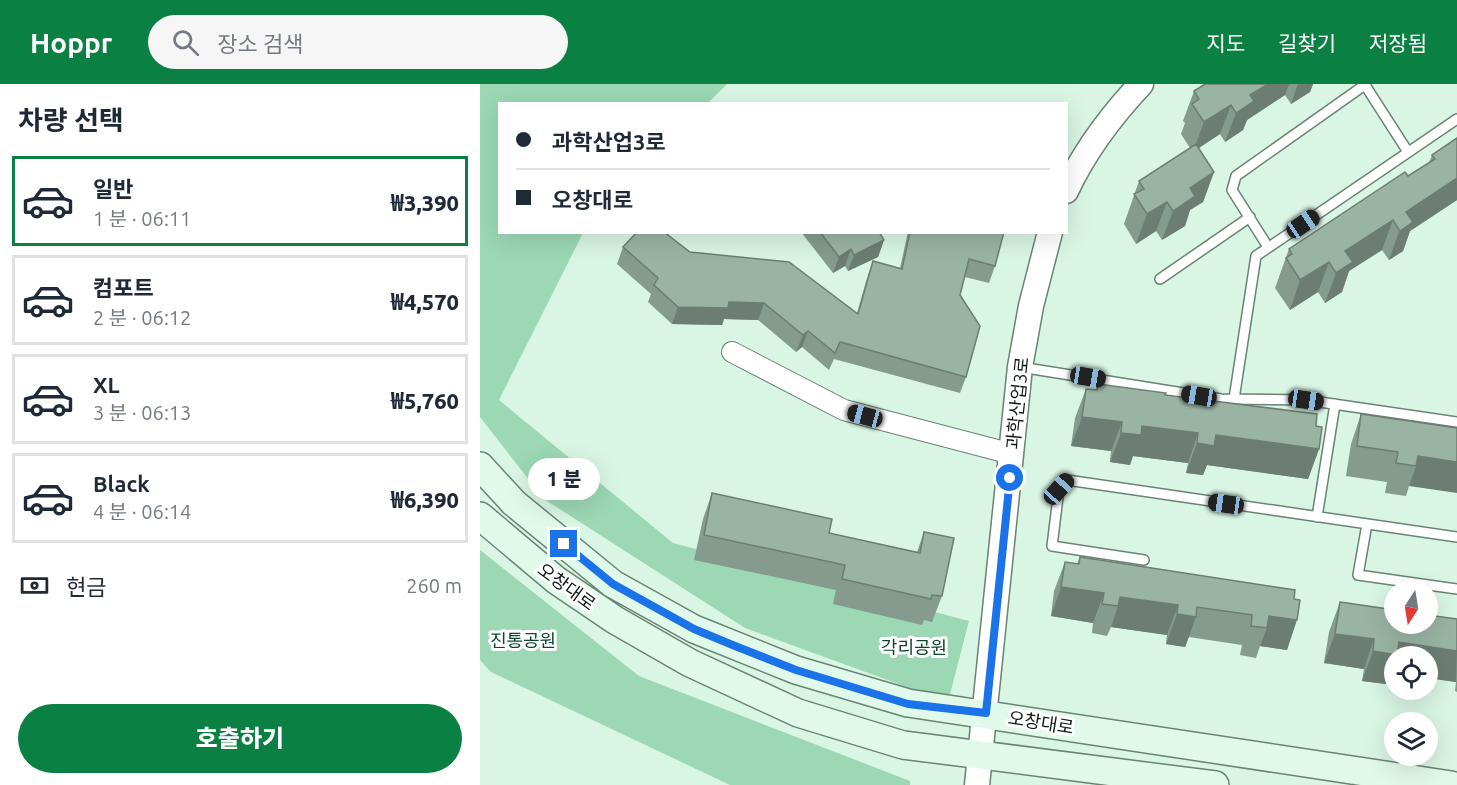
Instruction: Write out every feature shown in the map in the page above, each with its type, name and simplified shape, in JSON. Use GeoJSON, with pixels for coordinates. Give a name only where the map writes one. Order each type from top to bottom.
{"type":"FeatureCollection","features":[{"type":"Feature","properties":{"kind":"main road","name":"오창대로"},"geometry":{"type":"LineString","coordinates":[[480,466],[514,503],[613,584],[694,629],[796,670],[908,704],[986,713],[1451,785]]}},
{"type":"Feature","properties":{"kind":"main road","name":"오창대로"},"geometry":{"type":"LineString","coordinates":[[480,516],[556,580],[605,614],[690,663],[798,712],[903,745],[1215,785]]}},
{"type":"Feature","properties":{"kind":"street"},"geometry":{"type":"LineString","coordinates":[[1068,187],[1081,160],[1106,122],[1141,84]]}},
{"type":"Feature","properties":{"kind":"street","name":"과학산업3로"},"geometry":{"type":"LineString","coordinates":[[977,785],[982,755],[1020,367],[1031,306],[1049,234]]}},
{"type":"Feature","properties":{"kind":"street"},"geometry":{"type":"LineString","coordinates":[[732,352],[844,410],[1012,454]]}},
{"type":"Feature","properties":{"kind":"lane"},"geometry":{"type":"LineString","coordinates":[[1268,248],[1232,190],[1236,176],[1365,85],[1408,152]]}},
{"type":"Feature","properties":{"kind":"lane"},"geometry":{"type":"LineString","coordinates":[[1234,399],[1256,256],[1457,119]]}},
{"type":"Feature","properties":{"kind":"lane"},"geometry":{"type":"LineString","coordinates":[[1160,279],[1250,217]]}},
{"type":"Feature","properties":{"kind":"lane"},"geometry":{"type":"LineString","coordinates":[[1020,367],[1234,399],[1306,400],[1457,422]]}},
{"type":"Feature","properties":{"kind":"lane"},"geometry":{"type":"LineString","coordinates":[[1317,517],[1335,404]]}},
{"type":"Feature","properties":{"kind":"lane"},"geometry":{"type":"LineString","coordinates":[[1144,560],[1052,546],[1059,489],[1067,480],[1457,537]]}},
{"type":"Feature","properties":{"kind":"lane"},"geometry":{"type":"LineString","coordinates":[[1367,524],[1358,576],[1457,589]]}},
{"type":"Feature","properties":{"kind":"green space","name":"각리공원"},"geometry":{"type":"Polygon","coordinates":[[[480,84],[727,84],[709,102],[498,102],[498,234],[582,234],[499,400],[673,543],[969,621],[948,702],[745,628],[544,499],[480,417],[480,84]]]}},
{"type":"Feature","properties":{"kind":"green space","name":"진통공원"},"geometry":{"type":"Polygon","coordinates":[[[480,550],[639,676],[910,781],[910,785],[730,785],[491,672],[480,660],[480,550]]]}},
{"type":"Feature","properties":{"kind":"building"},"geometry":{"type":"Polygon","coordinates":[[[1205,84],[1268,84],[1250,95],[1254,101],[1236,113],[1231,105],[1204,122],[1192,104],[1199,99],[1194,91],[1205,84]]]}},
{"type":"Feature","properties":{"kind":"building"},"geometry":{"type":"Polygon","coordinates":[[[1457,138],[1457,178],[1406,212],[1413,222],[1400,231],[1393,220],[1345,251],[1353,262],[1336,273],[1329,262],[1300,280],[1286,258],[1292,254],[1289,249],[1405,172],[1408,176],[1435,159],[1432,155],[1457,138]]]}},
{"type":"Feature","properties":{"kind":"building"},"geometry":{"type":"Polygon","coordinates":[[[1196,144],[1214,172],[1190,188],[1195,196],[1173,211],[1167,202],[1147,214],[1134,194],[1144,189],[1139,181],[1196,144]]]}},
{"type":"Feature","properties":{"kind":"building"},"geometry":{"type":"Polygon","coordinates":[[[635,234],[667,234],[690,252],[789,262],[858,314],[873,261],[902,269],[910,234],[1003,234],[995,266],[969,259],[960,295],[980,326],[966,377],[840,342],[835,353],[808,331],[803,335],[764,303],[729,302],[728,308],[678,307],[654,285],[658,278],[623,247],[635,234]]]}},
{"type":"Feature","properties":{"kind":"building"},"geometry":{"type":"Polygon","coordinates":[[[822,234],[880,234],[884,240],[854,255],[851,249],[839,257],[822,234]]]}},
{"type":"Feature","properties":{"kind":"building"},"geometry":{"type":"Polygon","coordinates":[[[1098,384],[1166,393],[1165,395],[1317,414],[1316,426],[1322,427],[1319,449],[1216,435],[1214,446],[1197,443],[1198,433],[1142,426],[1141,435],[1121,433],[1122,422],[1082,417],[1086,389],[1097,390],[1098,384]]]}},
{"type":"Feature","properties":{"kind":"building"},"geometry":{"type":"Polygon","coordinates":[[[1361,414],[1457,428],[1457,462],[1418,456],[1416,466],[1396,463],[1398,452],[1357,446],[1361,414]]]}},
{"type":"Feature","properties":{"kind":"building"},"geometry":{"type":"Polygon","coordinates":[[[712,493],[832,519],[829,533],[920,553],[924,532],[954,538],[942,596],[932,595],[931,599],[842,579],[845,565],[704,535],[712,493]]]}},
{"type":"Feature","properties":{"kind":"building"},"geometry":{"type":"Polygon","coordinates":[[[1080,557],[1295,590],[1294,599],[1300,600],[1297,620],[1269,616],[1267,628],[1251,626],[1252,615],[1197,607],[1196,617],[1177,614],[1178,605],[1120,597],[1118,606],[1102,604],[1104,593],[1061,587],[1065,562],[1079,564],[1080,557]]]}},
{"type":"Feature","properties":{"kind":"building"},"geometry":{"type":"Polygon","coordinates":[[[1340,602],[1384,608],[1384,634],[1438,634],[1438,616],[1457,619],[1457,651],[1438,648],[1438,646],[1399,642],[1398,646],[1384,646],[1384,653],[1373,651],[1374,639],[1335,634],[1340,602]]]}},
{"type":"Feature","properties":{"kind":"route"},"geometry":{"type":"LineString","coordinates":[[564,544],[613,584],[694,629],[735,646],[796,670],[908,704],[986,713],[1010,478]]}}]}
